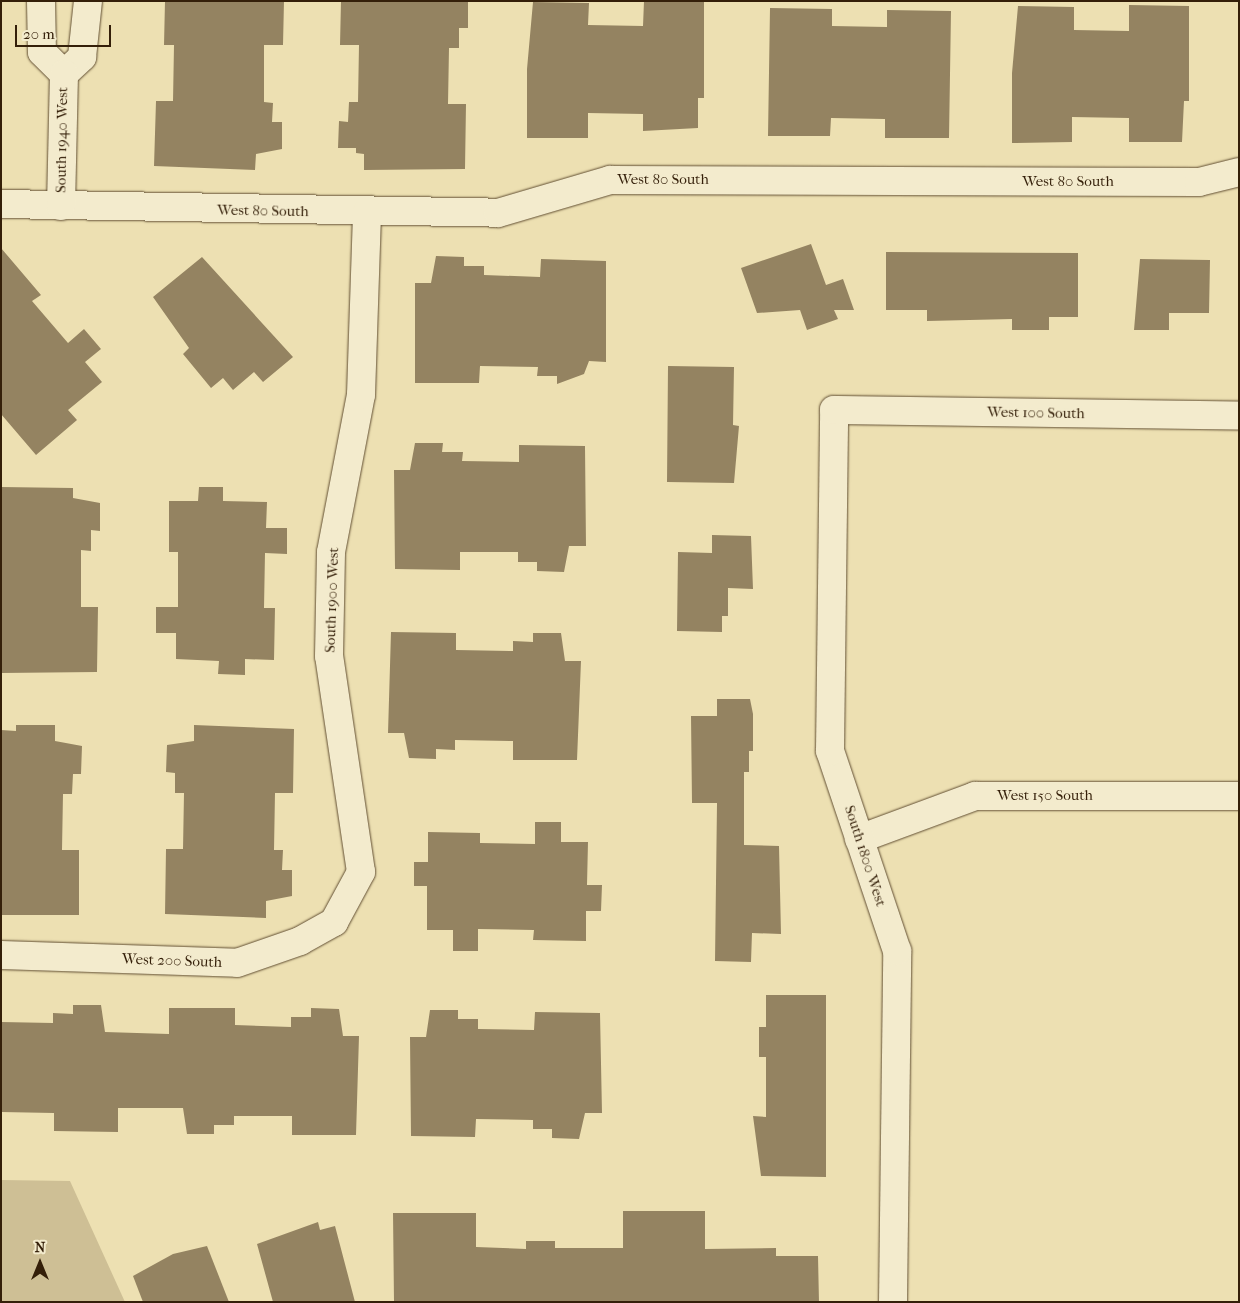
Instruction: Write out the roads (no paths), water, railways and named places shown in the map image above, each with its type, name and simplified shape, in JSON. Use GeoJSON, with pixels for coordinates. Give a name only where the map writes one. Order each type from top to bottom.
{"type":"FeatureCollection","features":[{"type":"Feature","properties":{"kind":"street"},"geometry":{"type":"LineString","coordinates":[[41,1],[42,52],[64,74],[82,57],[88,1]]}},
{"type":"Feature","properties":{"kind":"street","name":"South 1940 West"},"geometry":{"type":"LineString","coordinates":[[61,206],[64,74]]}},
{"type":"Feature","properties":{"kind":"street","name":"West 80 South"},"geometry":{"type":"LineString","coordinates":[[1,204],[498,213],[610,180],[1199,182],[1239,172]]}},
{"type":"Feature","properties":{"kind":"street","name":"South 1900 West"},"geometry":{"type":"LineString","coordinates":[[334,922],[361,872],[329,656],[332,552],[361,395],[367,212]]}},
{"type":"Feature","properties":{"kind":"street","name":"West 100 South"},"geometry":{"type":"LineString","coordinates":[[834,410],[1239,416]]}},
{"type":"Feature","properties":{"kind":"street","name":"South 1800 West"},"geometry":{"type":"LineString","coordinates":[[834,410],[830,751],[896,950],[893,1302]]}},
{"type":"Feature","properties":{"kind":"street","name":"West 150 South"},"geometry":{"type":"LineString","coordinates":[[859,839],[976,796],[1239,796]]}},
{"type":"Feature","properties":{"kind":"street","name":"West 200 South"},"geometry":{"type":"LineString","coordinates":[[1,955],[237,963],[300,941],[334,922]]}}]}
